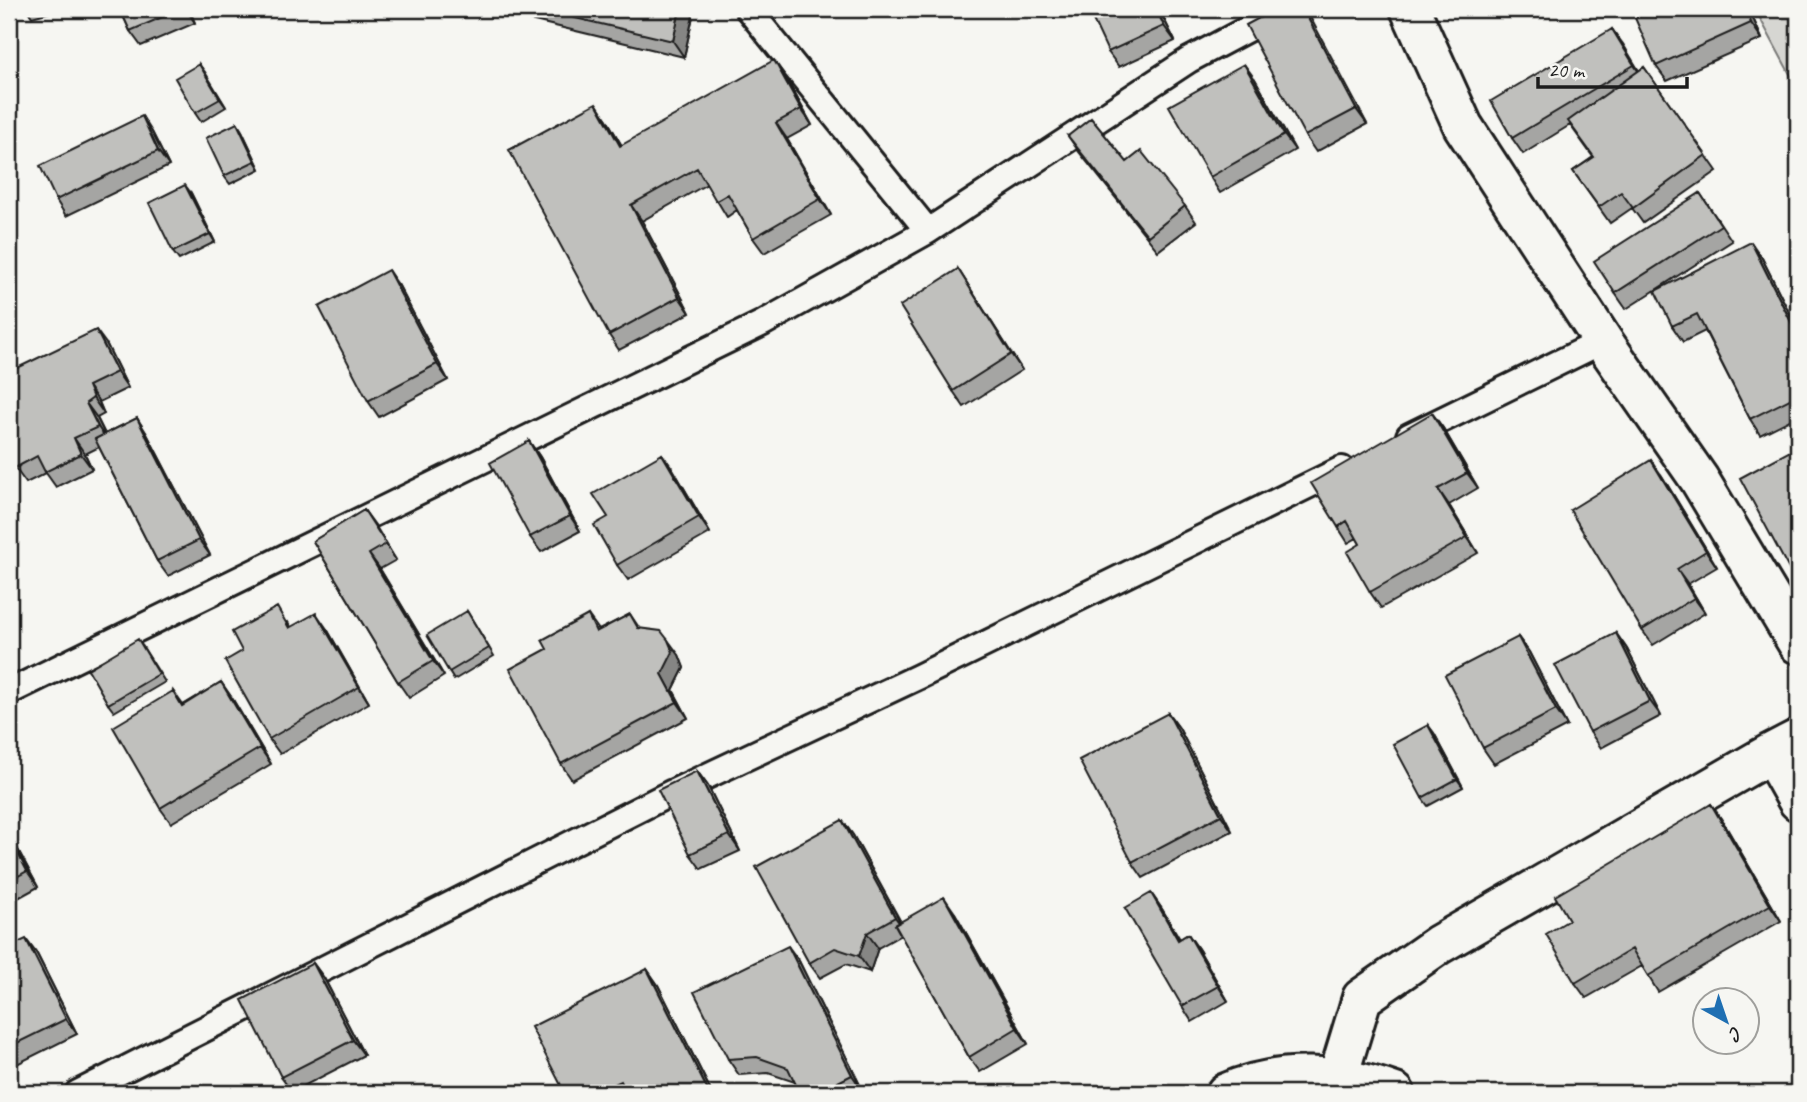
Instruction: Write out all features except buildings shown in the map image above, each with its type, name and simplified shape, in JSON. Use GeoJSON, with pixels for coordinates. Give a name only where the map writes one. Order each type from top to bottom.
{"type":"FeatureCollection","features":[{"type":"Feature","properties":{"kind":"street"},"geometry":{"type":"LineString","coordinates":[[1410,9],[1463,126],[1604,341],[1699,479],[1798,644]]}},
{"type":"Feature","properties":{"kind":"street"},"geometry":{"type":"LineString","coordinates":[[1338,1077],[1362,998],[1438,944],[1784,746],[1798,801]]}},
{"type":"Feature","properties":{"kind":"street"},"geometry":{"type":"LineString","coordinates":[[1226,1093],[1246,1084],[1292,1077],[1338,1077],[1395,1093]]}},
{"type":"Feature","properties":{"kind":"lane"},"geometry":{"type":"LineString","coordinates":[[748,9],[928,231]]}},
{"type":"Feature","properties":{"kind":"lane"},"geometry":{"type":"LineString","coordinates":[[9,692],[751,329],[928,231],[1189,60],[1285,9]]}},
{"type":"Feature","properties":{"kind":"lane"},"geometry":{"type":"LineString","coordinates":[[1391,445],[1604,341]]}},
{"type":"Feature","properties":{"kind":"lane"},"geometry":{"type":"LineString","coordinates":[[78,1093],[673,792],[918,677],[1367,457]]}},
{"type":"Feature","properties":{"kind":"shaded area"},"geometry":{"type":"Polygon","coordinates":[[[1755,9],[1798,9],[1798,89],[1755,9]]]}}]}
